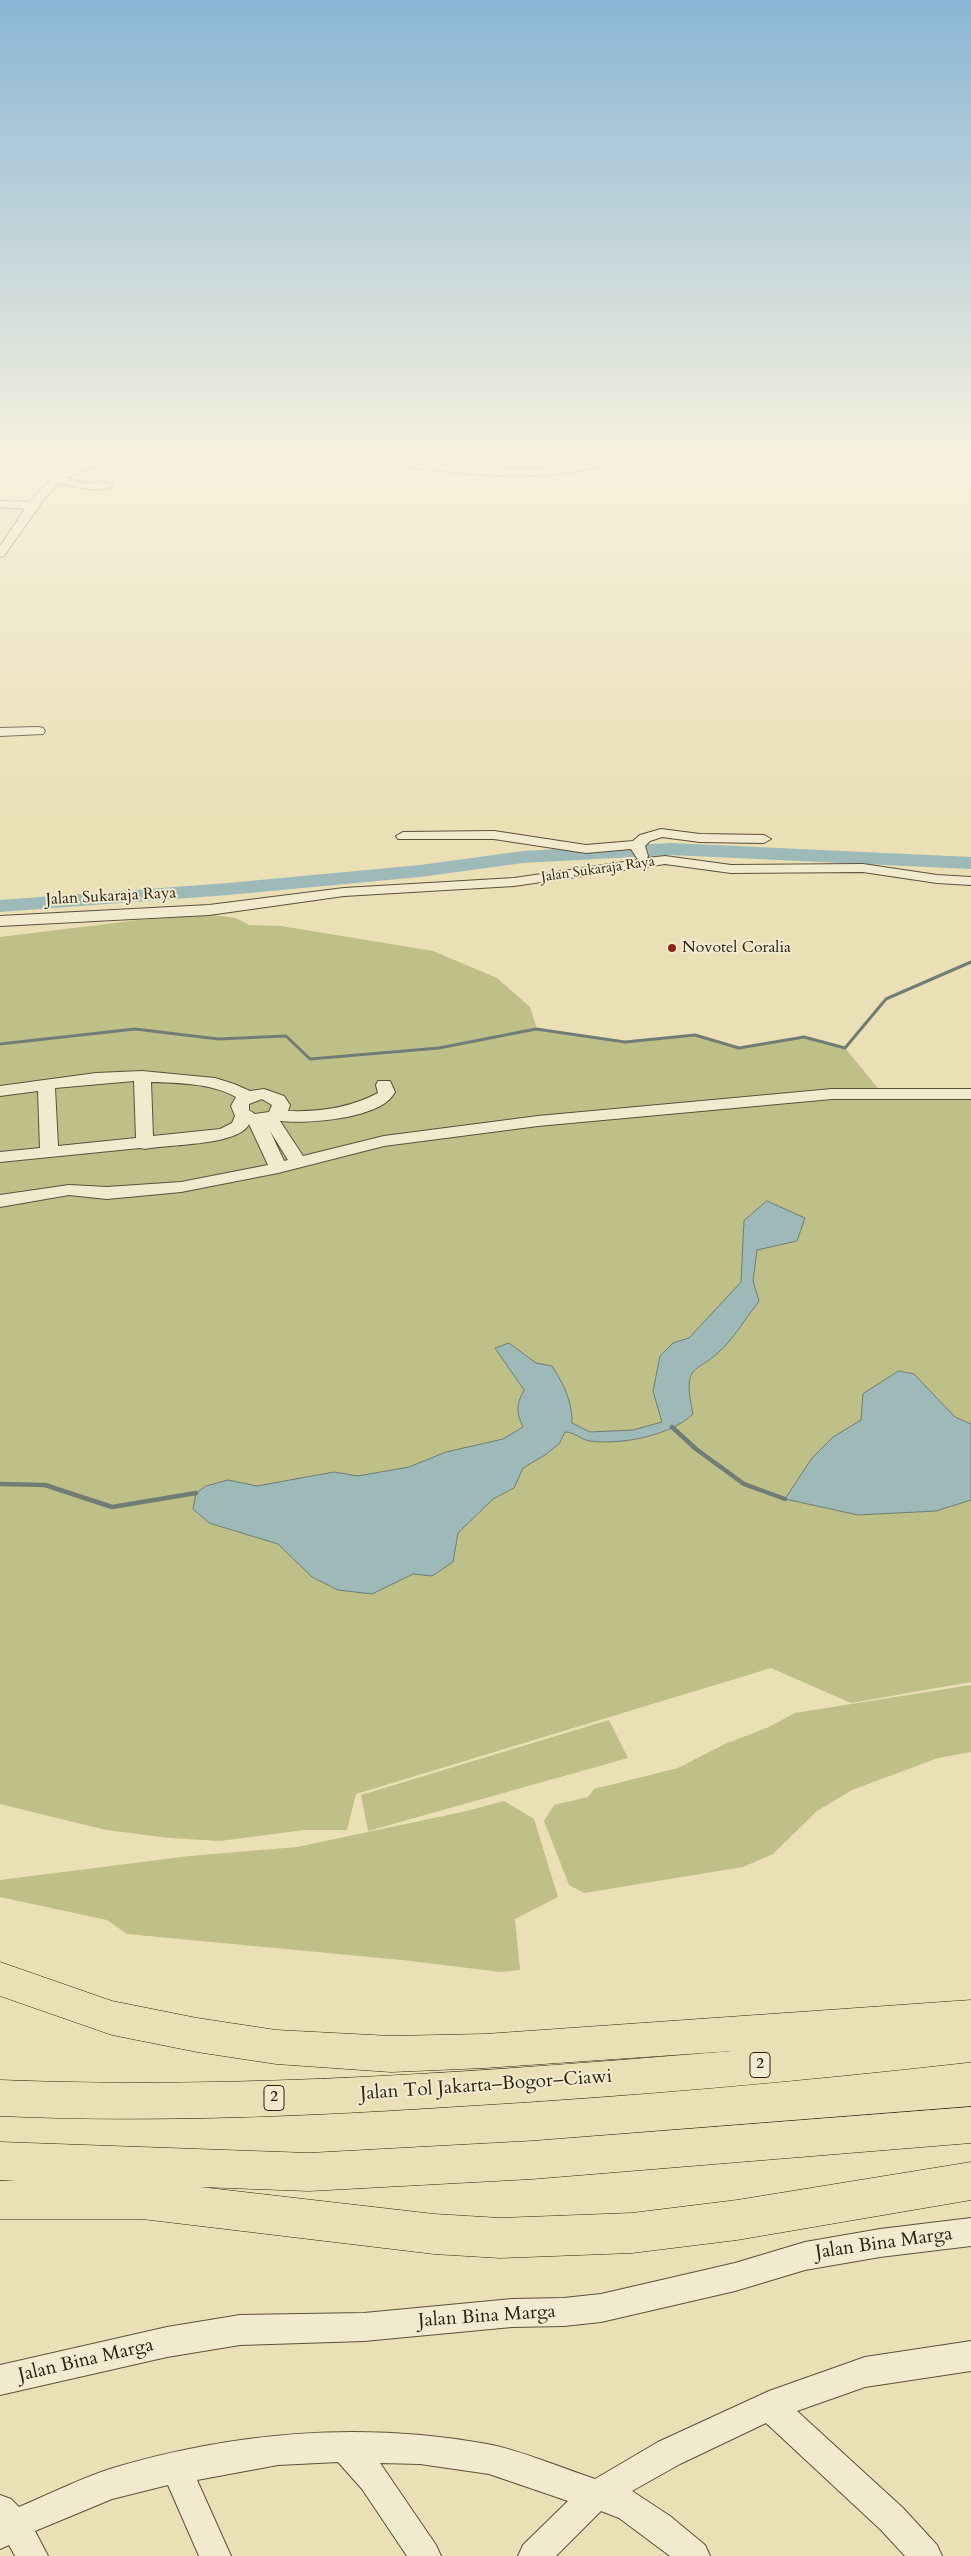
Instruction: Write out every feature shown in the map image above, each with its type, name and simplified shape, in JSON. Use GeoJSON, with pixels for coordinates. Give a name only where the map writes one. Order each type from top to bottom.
{"type":"FeatureCollection","features":[{"type":"Feature","properties":{"kind":"highway"},"geometry":{"type":"LineString","coordinates":[[0,1979],[112,2018],[197,2035],[276,2047],[391,2054],[495,2050],[971,2017]]}},
{"type":"Feature","properties":{"kind":"highway","name":"Jalan Tol Jakarta–Bogor–Ciawi"},"geometry":{"type":"LineString","coordinates":[[0,2098],[145,2100],[307,2097],[548,2083],[971,2045]]}},
{"type":"Feature","properties":{"kind":"highway"},"geometry":{"type":"LineString","coordinates":[[0,2161],[309,2172],[532,2160],[971,2126]]}},
{"type":"Feature","properties":{"kind":"highway"},"geometry":{"type":"LineString","coordinates":[[0,2200],[142,2200],[434,2234],[500,2238],[632,2233],[737,2220],[971,2181]]}},
{"type":"Feature","properties":{"kind":"street"},"geometry":{"type":"LineString","coordinates":[[0,732],[38,731]]}},
{"type":"Feature","properties":{"kind":"street"},"geometry":{"type":"LineString","coordinates":[[403,836],[494,835],[586,849],[613,845],[640,853],[645,838],[661,833],[700,838],[764,839]]}},
{"type":"Feature","properties":{"kind":"street","name":"Jalan Sukaraja Raya"},"geometry":{"type":"LineString","coordinates":[[0,921],[224,908],[344,892],[514,882],[640,853],[731,869],[849,868],[937,879],[971,881]]}},
{"type":"Feature","properties":{"kind":"street"},"geometry":{"type":"LineString","coordinates":[[0,1091],[102,1076],[142,1076],[219,1084],[234,1088],[247,1097]]}},
{"type":"Feature","properties":{"kind":"street"},"geometry":{"type":"LineString","coordinates":[[142,1076],[145,1144]]}},
{"type":"Feature","properties":{"kind":"street"},"geometry":{"type":"LineString","coordinates":[[0,1202],[69,1190],[108,1193],[181,1187],[278,1168],[384,1142],[607,1113],[831,1089],[971,1082]]}},
{"type":"Feature","properties":{"kind":"street"},"geometry":{"type":"LineString","coordinates":[[46,1085],[49,1150]]}},
{"type":"Feature","properties":{"kind":"street"},"geometry":{"type":"LineString","coordinates":[[0,1157],[49,1150],[145,1144],[224,1134],[261,1117],[281,1104],[278,1100],[264,1094],[247,1097],[238,1107],[261,1117],[314,1116],[363,1106],[385,1096],[387,1092],[384,1085]]}},
{"type":"Feature","properties":{"kind":"street"},"geometry":{"type":"LineString","coordinates":[[831,1089],[971,1094]]}},
{"type":"Feature","properties":{"kind":"street"},"geometry":{"type":"LineString","coordinates":[[261,1117],[299,1163]]}},
{"type":"Feature","properties":{"kind":"street"},"geometry":{"type":"LineString","coordinates":[[261,1117],[278,1168]]}},
{"type":"Feature","properties":{"kind":"street","name":"Jalan Bina Marga"},"geometry":{"type":"LineString","coordinates":[[0,2380],[167,2342],[240,2330],[364,2326],[512,2313],[564,2312],[601,2308],[736,2277],[805,2256],[880,2242],[971,2232]]}},
{"type":"Feature","properties":{"kind":"street"},"geometry":{"type":"LineString","coordinates":[[534,2556],[596,2495],[669,2453],[769,2406],[865,2372],[966,2362]]}},
{"type":"Feature","properties":{"kind":"street"},"geometry":{"type":"LineString","coordinates":[[769,2406],[892,2519],[926,2556]]}},
{"type":"Feature","properties":{"kind":"street"},"geometry":{"type":"LineString","coordinates":[[344,2446],[373,2478],[424,2556]]}},
{"type":"Feature","properties":{"kind":"street"},"geometry":{"type":"LineString","coordinates":[[32,2556],[5,2522],[112,2484],[176,2468],[278,2450],[344,2446],[420,2449],[489,2459],[628,2505],[659,2527],[694,2556]]}},
{"type":"Feature","properties":{"kind":"street"},"geometry":{"type":"LineString","coordinates":[[176,2468],[215,2556]]}},
{"type":"Feature","properties":{"kind":"green space"},"geometry":{"type":"Polygon","coordinates":[[[213,915],[236,918],[249,925],[281,926],[433,951],[497,978],[530,1007],[537,1029],[625,1042],[695,1035],[739,1048],[804,1037],[845,1048],[886,1098],[971,1099],[971,1682],[851,1703],[771,1668],[356,1794],[347,1830],[304,1830],[220,1841],[169,1838],[106,1830],[0,1804],[0,937],[139,920],[213,915]]]}},
{"type":"Feature","properties":{"kind":"green space"},"geometry":{"type":"Polygon","coordinates":[[[971,1685],[971,1752],[938,1758],[852,1790],[817,1811],[773,1854],[743,1867],[584,1893],[569,1885],[544,1821],[554,1805],[588,1797],[594,1789],[678,1768],[725,1744],[769,1727],[795,1713],[971,1685]]]}},
{"type":"Feature","properties":{"kind":"green space"},"geometry":{"type":"Polygon","coordinates":[[[609,1720],[628,1758],[368,1831],[361,1795],[609,1720]]]}},
{"type":"Feature","properties":{"kind":"green space"},"geometry":{"type":"Polygon","coordinates":[[[504,1801],[534,1819],[558,1897],[515,1919],[520,1970],[501,1972],[402,1960],[127,1934],[107,1920],[0,1897],[0,1880],[190,1856],[297,1847],[467,1811],[504,1801]]]}},
{"type":"Feature","properties":{"kind":"water"},"geometry":{"type":"Polygon","coordinates":[[[767,1201],[805,1218],[797,1241],[757,1250],[753,1281],[759,1301],[726,1345],[716,1355],[694,1370],[689,1384],[693,1414],[672,1428],[644,1437],[616,1442],[590,1441],[565,1432],[559,1444],[523,1468],[514,1488],[493,1499],[458,1533],[453,1562],[432,1576],[413,1574],[372,1594],[338,1590],[312,1577],[278,1544],[209,1523],[193,1509],[196,1493],[206,1486],[228,1480],[257,1486],[334,1472],[358,1476],[409,1467],[446,1452],[503,1439],[523,1427],[518,1408],[519,1400],[524,1390],[495,1348],[509,1343],[536,1363],[552,1366],[571,1407],[572,1423],[590,1432],[633,1430],[662,1422],[653,1391],[660,1356],[673,1343],[689,1338],[741,1282],[744,1221],[767,1201]]]}},
{"type":"Feature","properties":{"kind":"water"},"geometry":{"type":"Polygon","coordinates":[[[899,1371],[914,1374],[955,1417],[971,1424],[971,1500],[936,1511],[858,1515],[785,1499],[812,1458],[833,1437],[861,1420],[863,1394],[899,1371]]]}},
{"type":"Feature","properties":{"kind":"waterway"},"geometry":{"type":"LineString","coordinates":[[0,906],[228,889],[420,871],[523,857],[671,849],[971,863]]}},
{"type":"Feature","properties":{"kind":"waterway"},"geometry":{"type":"LineString","coordinates":[[0,1044],[135,1029],[218,1039],[286,1036],[310,1059],[439,1048],[536,1029],[625,1042],[695,1035],[739,1048],[804,1037],[845,1048],[886,999],[971,962]]}},
{"type":"Feature","properties":{"kind":"waterway"},"geometry":{"type":"LineString","coordinates":[[672,1427],[696,1449],[744,1484],[785,1499]]}},
{"type":"Feature","properties":{"kind":"waterway"},"geometry":{"type":"LineString","coordinates":[[0,1484],[45,1485],[112,1507],[196,1493]]}},
{"type":"Feature","properties":{"kind":"place","name":"Novotel Coralia"},"geometry":{"type":"Point","coordinates":[672,948]}}]}
